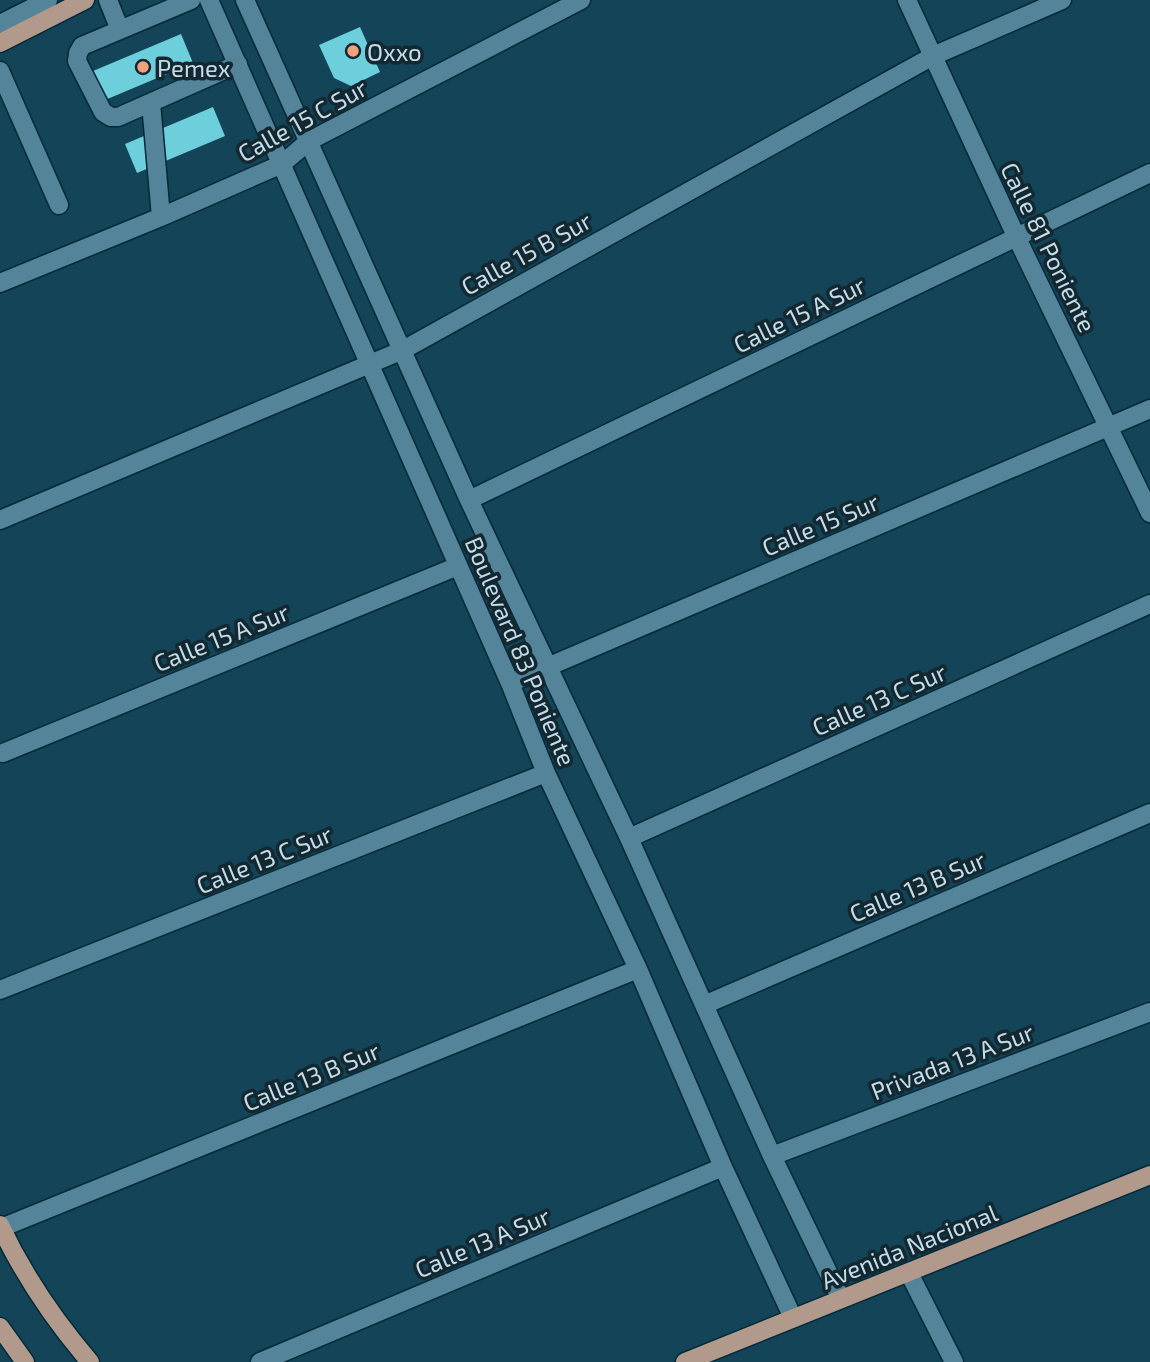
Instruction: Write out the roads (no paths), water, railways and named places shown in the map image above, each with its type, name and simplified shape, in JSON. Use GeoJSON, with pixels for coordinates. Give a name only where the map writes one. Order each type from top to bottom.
{"type":"FeatureCollection","features":[{"type":"Feature","properties":{"kind":"main road"},"geometry":{"type":"LineString","coordinates":[[0,43],[85,0]]}},
{"type":"Feature","properties":{"kind":"main road","name":"Avenida Nacional"},"geometry":{"type":"LineString","coordinates":[[685,1362],[1150,1175]]}},
{"type":"Feature","properties":{"kind":"main road"},"geometry":{"type":"LineString","coordinates":[[1,1227],[32,1285],[64,1331],[90,1362]]}},
{"type":"Feature","properties":{"kind":"main road"},"geometry":{"type":"LineString","coordinates":[[0,1327],[25,1362]]}},
{"type":"Feature","properties":{"kind":"street"},"geometry":{"type":"LineString","coordinates":[[0,24],[48,0]]}},
{"type":"Feature","properties":{"kind":"street"},"geometry":{"type":"LineString","coordinates":[[108,0],[120,30]]}},
{"type":"Feature","properties":{"kind":"street"},"geometry":{"type":"LineString","coordinates":[[191,0],[82,46],[77,61],[103,112],[111,117],[118,117],[238,64]]}},
{"type":"Feature","properties":{"kind":"street","name":"Boulevard 83 Poniente"},"geometry":{"type":"LineString","coordinates":[[209,0],[510,683],[547,773],[638,969],[723,1167],[793,1318]]}},
{"type":"Feature","properties":{"kind":"street","name":"Boulevard 83 Poniente"},"geometry":{"type":"LineString","coordinates":[[245,0],[469,500],[629,838],[772,1156],[841,1299]]}},
{"type":"Feature","properties":{"kind":"street","name":"Calle 15 C Sur"},"geometry":{"type":"LineString","coordinates":[[0,283],[282,164],[309,141],[581,0]]}},
{"type":"Feature","properties":{"kind":"street","name":"Calle 81 Poniente"},"geometry":{"type":"LineString","coordinates":[[907,0],[1016,236],[1150,513]]}},
{"type":"Feature","properties":{"kind":"street","name":"Calle 15 B Sur"},"geometry":{"type":"LineString","coordinates":[[0,520],[403,350],[933,56],[1062,0]]}},
{"type":"Feature","properties":{"kind":"street"},"geometry":{"type":"LineString","coordinates":[[0,71],[59,205]]}},
{"type":"Feature","properties":{"kind":"street"},"geometry":{"type":"LineString","coordinates":[[151,103],[161,217]]}},
{"type":"Feature","properties":{"kind":"street","name":"Calle 15 A Sur"},"geometry":{"type":"LineString","coordinates":[[469,500],[1150,173]]}},
{"type":"Feature","properties":{"kind":"street","name":"Calle 15 Sur"},"geometry":{"type":"LineString","coordinates":[[510,683],[1150,409]]}},
{"type":"Feature","properties":{"kind":"street","name":"Calle 15 A Sur"},"geometry":{"type":"LineString","coordinates":[[3,753],[458,566]]}},
{"type":"Feature","properties":{"kind":"street","name":"Calle 13 C Sur"},"geometry":{"type":"LineString","coordinates":[[629,838],[1150,604]]}},
{"type":"Feature","properties":{"kind":"street","name":"Calle 13 C Sur"},"geometry":{"type":"LineString","coordinates":[[0,990],[547,773]]}},
{"type":"Feature","properties":{"kind":"street","name":"Calle 13 B Sur"},"geometry":{"type":"LineString","coordinates":[[704,1005],[1150,813]]}},
{"type":"Feature","properties":{"kind":"street","name":"Calle 13 B Sur"},"geometry":{"type":"LineString","coordinates":[[1,1227],[638,969]]}},
{"type":"Feature","properties":{"kind":"street","name":"Privada 13 A Sur"},"geometry":{"type":"LineString","coordinates":[[772,1156],[1150,1012]]}},
{"type":"Feature","properties":{"kind":"street","name":"Calle 13 A Sur"},"geometry":{"type":"LineString","coordinates":[[260,1362],[723,1167]]}},
{"type":"Feature","properties":{"kind":"street"},"geometry":{"type":"LineString","coordinates":[[909,1273],[954,1362]]}},
{"type":"Feature","properties":{"kind":"place","name":"Oxxo"},"geometry":{"type":"Point","coordinates":[353,51]}},
{"type":"Feature","properties":{"kind":"place","name":"Pemex"},"geometry":{"type":"Point","coordinates":[143,67]}}]}
